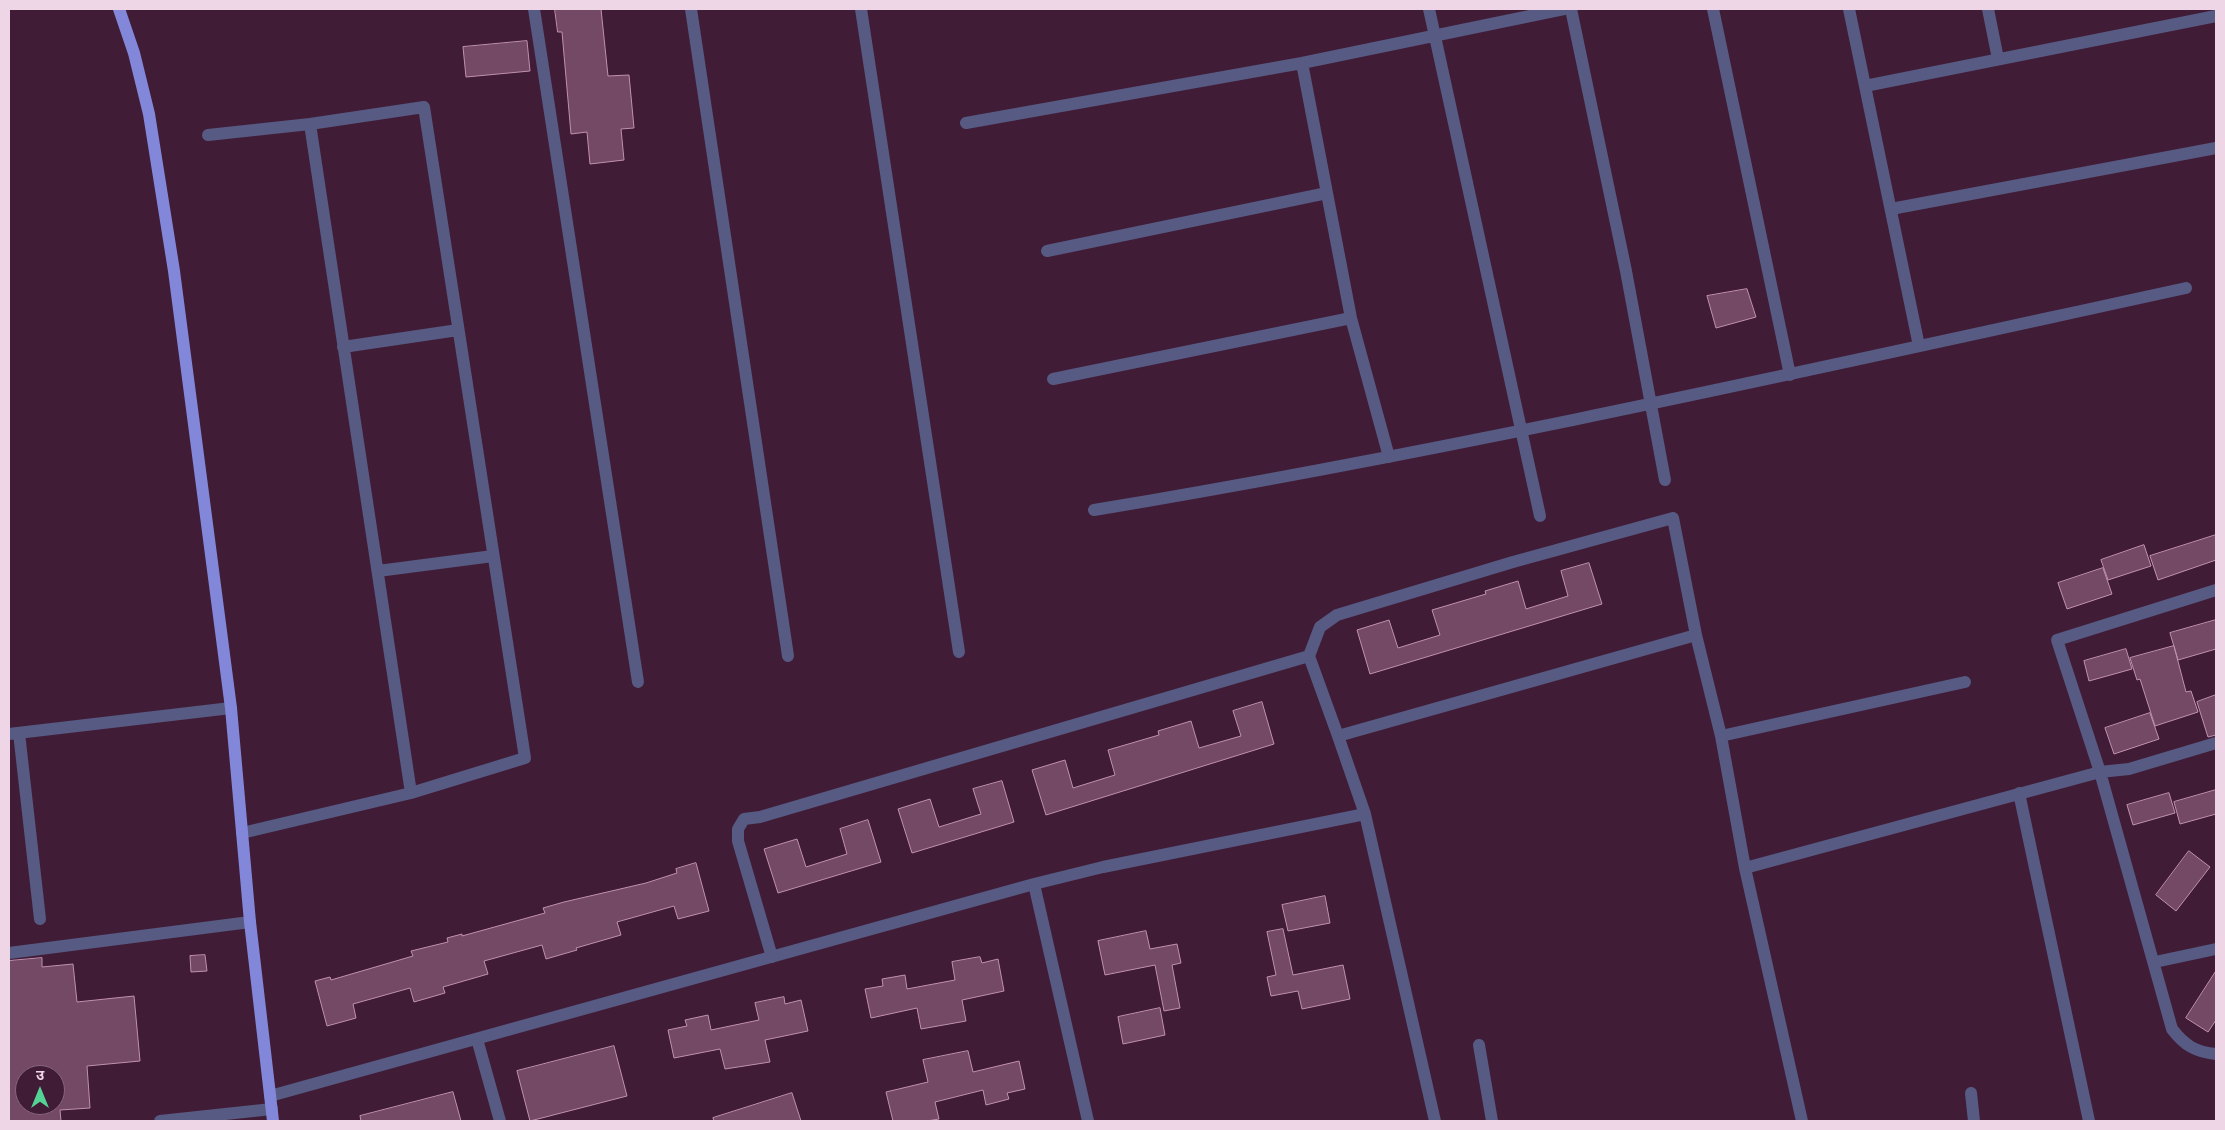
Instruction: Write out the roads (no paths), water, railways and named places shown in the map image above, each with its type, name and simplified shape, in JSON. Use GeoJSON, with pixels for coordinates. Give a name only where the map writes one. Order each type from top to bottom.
{"type":"FeatureCollection","features":[{"type":"Feature","properties":{"kind":"main road"},"geometry":{"type":"LineString","coordinates":[[119,9],[134,53],[148,114],[172,261],[231,708],[250,922],[272,1109]]}},
{"type":"Feature","properties":{"kind":"street"},"geometry":{"type":"LineString","coordinates":[[534,9],[638,682]]}},
{"type":"Feature","properties":{"kind":"street"},"geometry":{"type":"LineString","coordinates":[[691,9],[788,656]]}},
{"type":"Feature","properties":{"kind":"street"},"geometry":{"type":"LineString","coordinates":[[861,9],[959,652]]}},
{"type":"Feature","properties":{"kind":"street"},"geometry":{"type":"LineString","coordinates":[[1429,9],[1540,516]]}},
{"type":"Feature","properties":{"kind":"street"},"geometry":{"type":"LineString","coordinates":[[966,124],[1302,63],[1434,34],[1564,9]]}},
{"type":"Feature","properties":{"kind":"street"},"geometry":{"type":"LineString","coordinates":[[1571,9],[1626,271],[1665,480]]}},
{"type":"Feature","properties":{"kind":"street"},"geometry":{"type":"LineString","coordinates":[[1713,9],[1790,375]]}},
{"type":"Feature","properties":{"kind":"street"},"geometry":{"type":"LineString","coordinates":[[1849,9],[1919,346]]}},
{"type":"Feature","properties":{"kind":"street"},"geometry":{"type":"LineString","coordinates":[[1988,9],[1998,59]]}},
{"type":"Feature","properties":{"kind":"street"},"geometry":{"type":"LineString","coordinates":[[1865,86],[2216,16]]}},
{"type":"Feature","properties":{"kind":"street"},"geometry":{"type":"LineString","coordinates":[[1302,63],[1352,318],[1389,456]]}},
{"type":"Feature","properties":{"kind":"street"},"geometry":{"type":"LineString","coordinates":[[208,136],[310,124],[424,107],[524,758],[411,792],[242,833]]}},
{"type":"Feature","properties":{"kind":"street"},"geometry":{"type":"LineString","coordinates":[[310,124],[342,347],[411,792]]}},
{"type":"Feature","properties":{"kind":"street"},"geometry":{"type":"LineString","coordinates":[[1891,209],[2216,148]]}},
{"type":"Feature","properties":{"kind":"street"},"geometry":{"type":"LineString","coordinates":[[1047,252],[1327,193]]}},
{"type":"Feature","properties":{"kind":"street"},"geometry":{"type":"LineString","coordinates":[[1094,510],[1209,491],[1522,432],[2186,288]]}},
{"type":"Feature","properties":{"kind":"street"},"geometry":{"type":"LineString","coordinates":[[1053,380],[1352,318]]}},
{"type":"Feature","properties":{"kind":"street"},"geometry":{"type":"LineString","coordinates":[[342,347],[458,330]]}},
{"type":"Feature","properties":{"kind":"street"},"geometry":{"type":"LineString","coordinates":[[1435,1121],[1365,814],[1309,656],[1320,627],[1337,615],[1513,562],[1673,518],[1696,635],[1721,736],[1745,868],[1802,1121]]}},
{"type":"Feature","properties":{"kind":"street"},"geometry":{"type":"LineString","coordinates":[[378,571],[493,556]]}},
{"type":"Feature","properties":{"kind":"street"},"geometry":{"type":"LineString","coordinates":[[2216,590],[2057,640],[2100,772],[2155,962],[2172,1029],[2182,1042],[2190,1047],[2201,1052],[2216,1054]]}},
{"type":"Feature","properties":{"kind":"street"},"geometry":{"type":"LineString","coordinates":[[1338,736],[1696,635]]}},
{"type":"Feature","properties":{"kind":"street"},"geometry":{"type":"LineString","coordinates":[[772,957],[738,842],[738,829],[744,820],[788,809],[1309,656]]}},
{"type":"Feature","properties":{"kind":"street"},"geometry":{"type":"LineString","coordinates":[[1721,736],[1965,682]]}},
{"type":"Feature","properties":{"kind":"street"},"geometry":{"type":"LineString","coordinates":[[40,919],[14,734],[231,708]]}},
{"type":"Feature","properties":{"kind":"street"},"geometry":{"type":"LineString","coordinates":[[1745,868],[2100,772],[2129,769],[2216,743]]}},
{"type":"Feature","properties":{"kind":"street"},"geometry":{"type":"LineString","coordinates":[[2019,793],[2089,1121]]}},
{"type":"Feature","properties":{"kind":"street"},"geometry":{"type":"LineString","coordinates":[[160,1121],[272,1109],[477,1039],[1034,884],[1104,867],[1365,814]]}},
{"type":"Feature","properties":{"kind":"street"},"geometry":{"type":"LineString","coordinates":[[1034,884],[1088,1121]]}},
{"type":"Feature","properties":{"kind":"street"},"geometry":{"type":"LineString","coordinates":[[9,953],[250,922]]}},
{"type":"Feature","properties":{"kind":"street"},"geometry":{"type":"LineString","coordinates":[[2155,962],[2216,949]]}},
{"type":"Feature","properties":{"kind":"street"},"geometry":{"type":"LineString","coordinates":[[477,1039],[500,1121]]}},
{"type":"Feature","properties":{"kind":"street"},"geometry":{"type":"LineString","coordinates":[[1479,1045],[1492,1121]]}},
{"type":"Feature","properties":{"kind":"street"},"geometry":{"type":"LineString","coordinates":[[1971,1093],[1974,1121]]}}]}
